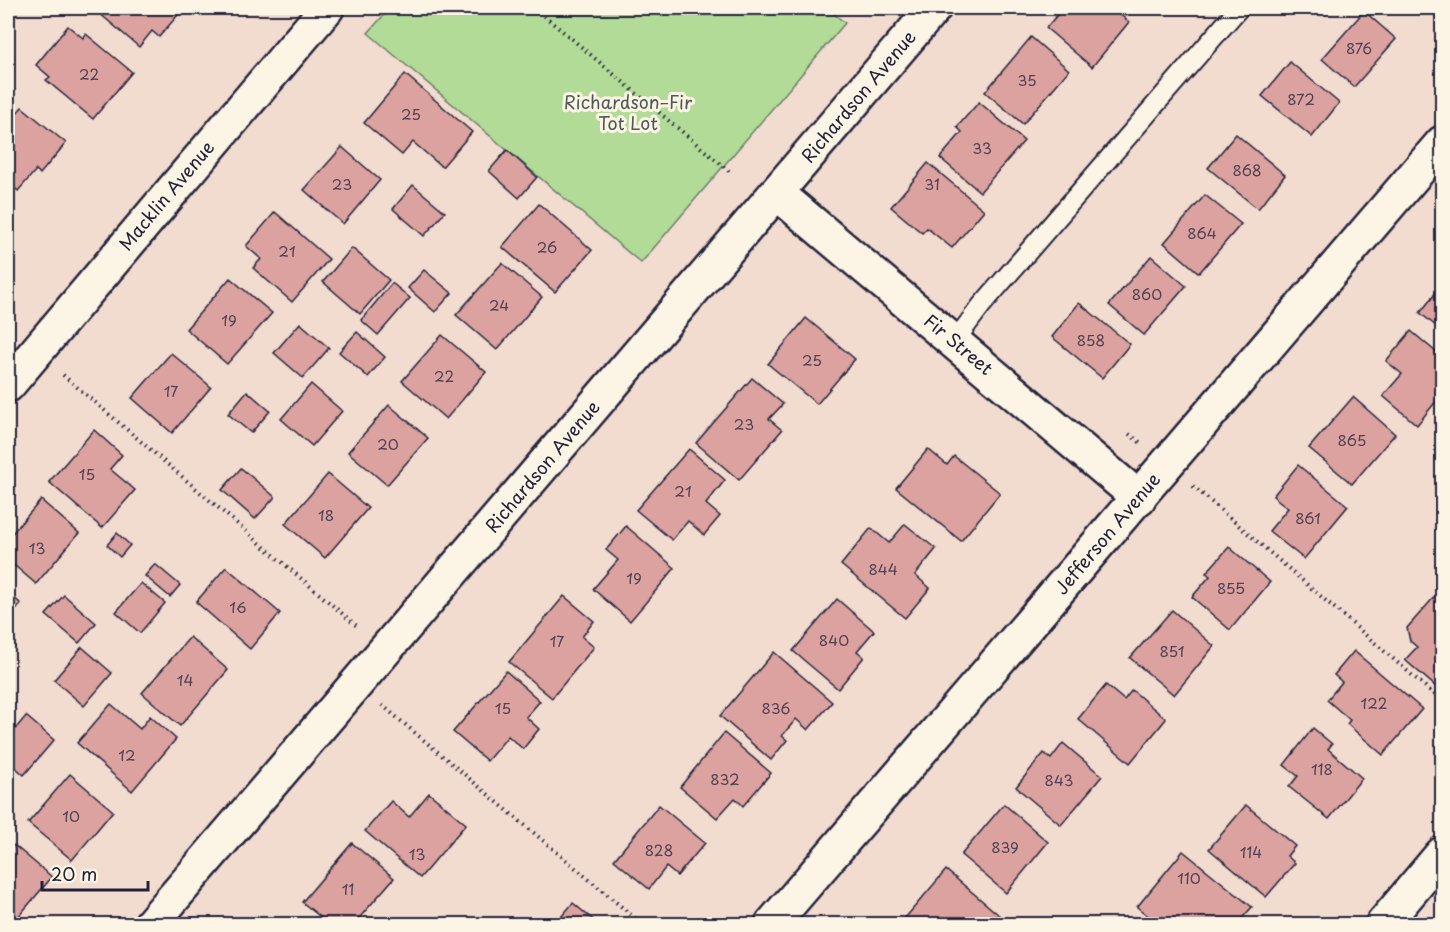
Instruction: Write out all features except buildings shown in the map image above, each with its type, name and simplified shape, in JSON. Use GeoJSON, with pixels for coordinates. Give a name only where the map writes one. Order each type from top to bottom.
{"type":"FeatureCollection","features":[{"type":"Feature","properties":{"kind":"street","name":"Macklin Avenue"},"geometry":{"type":"LineString","coordinates":[[8,385],[327,8]]}},
{"type":"Feature","properties":{"kind":"street","name":"Richardson Avenue"},"geometry":{"type":"LineString","coordinates":[[151,924],[934,8]]}},
{"type":"Feature","properties":{"kind":"street","name":"Jefferson Avenue"},"geometry":{"type":"LineString","coordinates":[[772,924],[1443,143]]}},
{"type":"Feature","properties":{"kind":"street","name":"Fir Street"},"geometry":{"type":"LineString","coordinates":[[777,193],[1139,498]]}},
{"type":"Feature","properties":{"kind":"street"},"geometry":{"type":"LineString","coordinates":[[1383,924],[1443,854]]}},
{"type":"Feature","properties":{"kind":"lane"},"geometry":{"type":"LineString","coordinates":[[954,342],[981,306],[1239,8]]}},
{"type":"Feature","properties":{"kind":"path"},"geometry":{"type":"LineString","coordinates":[[535,8],[729,172]]}},
{"type":"Feature","properties":{"kind":"path"},"geometry":{"type":"LineString","coordinates":[[36,352],[386,651]]}},
{"type":"Feature","properties":{"kind":"path"},"geometry":{"type":"LineString","coordinates":[[1129,434],[1443,700]]}},
{"type":"Feature","properties":{"kind":"path"},"geometry":{"type":"LineString","coordinates":[[356,684],[642,924]]}},
{"type":"Feature","properties":{"kind":"green space","name":"Richardson–Fir Tot Lot"},"geometry":{"type":"Polygon","coordinates":[[[390,8],[827,8],[845,23],[641,263],[368,33],[390,8]]]}}]}
